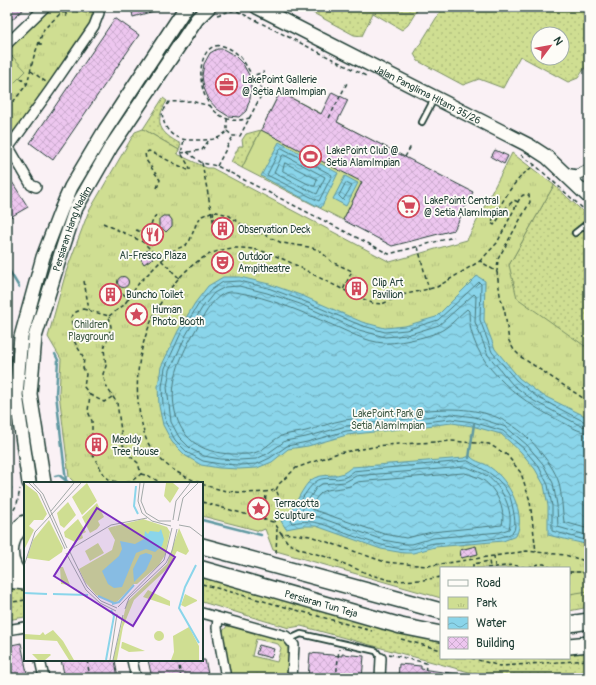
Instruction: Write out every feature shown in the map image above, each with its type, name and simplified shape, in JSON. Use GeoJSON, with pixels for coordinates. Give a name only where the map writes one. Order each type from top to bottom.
{"type":"FeatureCollection","features":[{"type":"Feature","properties":{"kind":"main road"},"geometry":{"type":"LineString","coordinates":[[24,524],[17,530],[10,541],[11,558],[14,568],[24,580]]}},
{"type":"Feature","properties":{"kind":"main road"},"geometry":{"type":"LineString","coordinates":[[203,546],[440,611]]}},
{"type":"Feature","properties":{"kind":"main road","name":"Persiaran Tun Teja"},"geometry":{"type":"LineString","coordinates":[[203,569],[401,626],[440,634]]}},
{"type":"Feature","properties":{"kind":"main road"},"geometry":{"type":"LineString","coordinates":[[7,580],[24,581]]}},
{"type":"Feature","properties":{"kind":"main road"},"geometry":{"type":"LineString","coordinates":[[570,624],[589,621]]}},
{"type":"Feature","properties":{"kind":"main road"},"geometry":{"type":"LineString","coordinates":[[570,646],[589,644]]}},
{"type":"Feature","properties":{"kind":"street"},"geometry":{"type":"LineString","coordinates":[[7,44],[45,7]]}},
{"type":"Feature","properties":{"kind":"street","name":"Persiaran Hang Nadim"},"geometry":{"type":"LineString","coordinates":[[29,482],[16,395],[21,337],[43,257],[60,210],[71,187],[105,130],[186,7]]}},
{"type":"Feature","properties":{"kind":"street","name":"Jalan Panglima Hitam 35/26"},"geometry":{"type":"LineString","coordinates":[[257,7],[530,146],[547,157],[589,197]]}},
{"type":"Feature","properties":{"kind":"street"},"geometry":{"type":"LineString","coordinates":[[36,187],[31,185],[8,146],[50,90],[94,26],[99,13],[94,10]]}},
{"type":"Feature","properties":{"kind":"street","name":"Persiaran Hang Nadim"},"geometry":{"type":"LineString","coordinates":[[44,482],[30,394],[35,336],[76,208],[111,147],[197,18],[210,12]]}},
{"type":"Feature","properties":{"kind":"street"},"geometry":{"type":"LineString","coordinates":[[564,173],[577,175],[589,169]]}},
{"type":"Feature","properties":{"kind":"street"},"geometry":{"type":"LineString","coordinates":[[203,613],[286,636],[294,645],[292,678]]}},
{"type":"Feature","properties":{"kind":"street"},"geometry":{"type":"LineString","coordinates":[[218,618],[216,628],[226,678]]}},
{"type":"Feature","properties":{"kind":"street"},"geometry":{"type":"LineString","coordinates":[[7,630],[24,627]]}},
{"type":"Feature","properties":{"kind":"street"},"geometry":{"type":"LineString","coordinates":[[380,678],[381,658]]}},
{"type":"Feature","properties":{"kind":"street"},"geometry":{"type":"LineString","coordinates":[[40,661],[44,678]]}},
{"type":"Feature","properties":{"kind":"street"},"geometry":{"type":"LineString","coordinates":[[132,661],[136,678]]}},
{"type":"Feature","properties":{"kind":"lane"},"geometry":{"type":"LineString","coordinates":[[422,122],[435,98]]}},
{"type":"Feature","properties":{"kind":"lane"},"geometry":{"type":"LineString","coordinates":[[575,233],[589,222]]}},
{"type":"Feature","properties":{"kind":"lane"},"geometry":{"type":"LineString","coordinates":[[290,639],[301,634],[376,651],[381,658]]}},
{"type":"Feature","properties":{"kind":"path"},"geometry":{"type":"LineString","coordinates":[[10,106],[27,84],[32,71],[38,43],[44,29],[62,13],[94,10]]}},
{"type":"Feature","properties":{"kind":"path"},"geometry":{"type":"LineString","coordinates":[[210,12],[235,10],[368,77]]}},
{"type":"Feature","properties":{"kind":"path"},"geometry":{"type":"LineString","coordinates":[[46,21],[49,24]]}},
{"type":"Feature","properties":{"kind":"path"},"geometry":{"type":"LineString","coordinates":[[38,43],[43,45]]}},
{"type":"Feature","properties":{"kind":"path"},"geometry":{"type":"LineString","coordinates":[[250,118],[233,121],[211,106],[201,89],[200,76],[202,63],[208,51],[216,46],[224,46],[230,49],[245,62],[251,76],[264,90],[277,97]]}},
{"type":"Feature","properties":{"kind":"path"},"geometry":{"type":"LineString","coordinates":[[32,71],[47,84]]}},
{"type":"Feature","properties":{"kind":"path"},"geometry":{"type":"LineString","coordinates":[[251,76],[264,72]]}},
{"type":"Feature","properties":{"kind":"path"},"geometry":{"type":"LineString","coordinates":[[20,78],[27,84]]}},
{"type":"Feature","properties":{"kind":"path"},"geometry":{"type":"LineString","coordinates":[[329,118],[347,83]]}},
{"type":"Feature","properties":{"kind":"path"},"geometry":{"type":"LineString","coordinates":[[227,131],[233,136],[240,136],[264,90]]}},
{"type":"Feature","properties":{"kind":"path"},"geometry":{"type":"LineString","coordinates":[[211,106],[190,101],[169,102],[162,113],[166,128],[174,136],[184,140],[209,140],[218,138],[227,131]]}},
{"type":"Feature","properties":{"kind":"path"},"geometry":{"type":"LineString","coordinates":[[7,102],[10,106],[11,131]]}},
{"type":"Feature","properties":{"kind":"path"},"geometry":{"type":"LineString","coordinates":[[227,118],[227,131]]}},
{"type":"Feature","properties":{"kind":"path"},"geometry":{"type":"LineString","coordinates":[[217,166],[233,136]]}},
{"type":"Feature","properties":{"kind":"path"},"geometry":{"type":"LineString","coordinates":[[157,188],[160,180],[144,156],[146,152],[149,151],[190,171],[190,168],[181,153],[184,140]]}},
{"type":"Feature","properties":{"kind":"path"},"geometry":{"type":"LineString","coordinates":[[181,153],[202,150],[209,140]]}},
{"type":"Feature","properties":{"kind":"path"},"geometry":{"type":"LineString","coordinates":[[405,157],[410,146]]}},
{"type":"Feature","properties":{"kind":"path"},"geometry":{"type":"LineString","coordinates":[[188,152],[202,163],[217,166],[389,254],[454,237]]}},
{"type":"Feature","properties":{"kind":"path"},"geometry":{"type":"LineString","coordinates":[[520,154],[535,165],[589,214]]}},
{"type":"Feature","properties":{"kind":"path"},"geometry":{"type":"LineString","coordinates":[[202,163],[216,236]]}},
{"type":"Feature","properties":{"kind":"path"},"geometry":{"type":"LineString","coordinates":[[518,202],[514,200],[510,203],[494,225],[491,223],[509,189],[518,178],[535,165]]}},
{"type":"Feature","properties":{"kind":"path"},"geometry":{"type":"LineString","coordinates":[[199,482],[174,472],[162,462],[151,448],[145,437],[137,409],[138,369],[148,328],[164,297],[179,278],[198,260],[213,252],[243,248],[256,250],[289,262],[372,303],[382,304],[402,294],[429,290],[437,287],[480,261],[497,243],[523,195],[529,195],[531,198],[529,206],[498,259],[497,272],[500,295],[509,341],[520,357],[589,402]]}},
{"type":"Feature","properties":{"kind":"path"},"geometry":{"type":"LineString","coordinates":[[213,211],[217,234],[219,233]]}},
{"type":"Feature","properties":{"kind":"path"},"geometry":{"type":"LineString","coordinates":[[109,316],[129,300],[139,283],[170,252],[186,245],[190,240],[197,222],[202,216],[213,211],[228,215],[241,224],[282,243],[309,247],[324,253],[332,262],[352,271],[344,290]]}},
{"type":"Feature","properties":{"kind":"path"},"geometry":{"type":"LineString","coordinates":[[136,230],[146,234],[157,213]]}},
{"type":"Feature","properties":{"kind":"path"},"geometry":{"type":"LineString","coordinates":[[103,223],[143,242],[179,278]]}},
{"type":"Feature","properties":{"kind":"path"},"geometry":{"type":"LineString","coordinates":[[418,247],[429,290]]}},
{"type":"Feature","properties":{"kind":"path"},"geometry":{"type":"LineString","coordinates":[[480,261],[497,272]]}},
{"type":"Feature","properties":{"kind":"path"},"geometry":{"type":"LineString","coordinates":[[84,281],[89,310]]}},
{"type":"Feature","properties":{"kind":"path"},"geometry":{"type":"LineString","coordinates":[[115,292],[120,286]]}},
{"type":"Feature","properties":{"kind":"path"},"geometry":{"type":"LineString","coordinates":[[118,288],[129,300]]}},
{"type":"Feature","properties":{"kind":"path"},"geometry":{"type":"LineString","coordinates":[[109,316],[83,309],[76,312],[71,317],[74,341],[84,358],[83,368],[86,374],[84,387],[90,395],[93,395],[99,401],[104,402],[112,397]]}},
{"type":"Feature","properties":{"kind":"path"},"geometry":{"type":"LineString","coordinates":[[109,316],[111,330],[104,349],[106,366],[103,374],[106,386],[117,403],[123,445],[129,455],[138,463],[141,474]]}},
{"type":"Feature","properties":{"kind":"path"},"geometry":{"type":"LineString","coordinates":[[90,395],[88,411],[92,421],[93,432],[90,448],[105,476],[110,480],[125,482],[136,479],[141,474]]}},
{"type":"Feature","properties":{"kind":"path"},"geometry":{"type":"LineString","coordinates":[[276,490],[279,484],[296,468],[338,453],[385,445],[451,441],[489,444],[507,456],[521,473],[530,500],[536,552]]}},
{"type":"Feature","properties":{"kind":"path"},"geometry":{"type":"LineString","coordinates":[[141,474],[149,476],[159,482]]}},
{"type":"Feature","properties":{"kind":"path"},"geometry":{"type":"LineString","coordinates":[[203,484],[233,492],[266,492],[276,490]]}},
{"type":"Feature","properties":{"kind":"path"},"geometry":{"type":"LineString","coordinates":[[7,522],[17,504],[21,488],[24,487]]}},
{"type":"Feature","properties":{"kind":"path"},"geometry":{"type":"LineString","coordinates":[[276,490],[280,498],[280,509],[274,522],[277,529],[288,543],[371,575],[393,581],[423,580],[440,577]]}},
{"type":"Feature","properties":{"kind":"path"},"geometry":{"type":"LineString","coordinates":[[264,521],[266,492]]}},
{"type":"Feature","properties":{"kind":"path"},"geometry":{"type":"LineString","coordinates":[[203,502],[264,521],[274,522]]}},
{"type":"Feature","properties":{"kind":"path"},"geometry":{"type":"LineString","coordinates":[[276,555],[277,529]]}},
{"type":"Feature","properties":{"kind":"path"},"geometry":{"type":"LineString","coordinates":[[281,533],[310,536],[385,562],[427,566],[527,551],[565,555],[589,562]]}},
{"type":"Feature","properties":{"kind":"path"},"geometry":{"type":"LineString","coordinates":[[494,556],[495,566],[513,565],[522,567]]}},
{"type":"Feature","properties":{"kind":"path"},"geometry":{"type":"LineString","coordinates":[[473,567],[473,564],[489,561],[490,567]]}},
{"type":"Feature","properties":{"kind":"path"},"geometry":{"type":"LineString","coordinates":[[531,567],[544,564],[548,567]]}},
{"type":"Feature","properties":{"kind":"path"},"geometry":{"type":"LineString","coordinates":[[570,572],[581,572],[589,575]]}},
{"type":"Feature","properties":{"kind":"path"},"geometry":{"type":"LineString","coordinates":[[203,584],[379,633]]}},
{"type":"Feature","properties":{"kind":"path"},"geometry":{"type":"LineString","coordinates":[[7,603],[24,600]]}},
{"type":"Feature","properties":{"kind":"path"},"geometry":{"type":"LineString","coordinates":[[395,637],[440,650]]}},
{"type":"Feature","properties":{"kind":"path"},"geometry":{"type":"LineString","coordinates":[[336,678],[340,643]]}},
{"type":"Feature","properties":{"kind":"path"},"geometry":{"type":"LineString","coordinates":[[381,658],[388,654],[426,663],[425,678]]}},
{"type":"Feature","properties":{"kind":"path"},"geometry":{"type":"LineString","coordinates":[[475,659],[500,666],[589,660]]}},
{"type":"Feature","properties":{"kind":"path"},"geometry":{"type":"LineString","coordinates":[[87,661],[90,678]]}},
{"type":"Feature","properties":{"kind":"path"},"geometry":{"type":"LineString","coordinates":[[178,661],[182,678]]}},
{"type":"Feature","properties":{"kind":"green space"},"geometry":{"type":"Polygon","coordinates":[[[53,7],[89,7],[94,13],[93,19],[19,127],[15,131],[8,132],[7,50],[53,7]]]}},
{"type":"Feature","properties":{"kind":"green space"},"geometry":{"type":"Polygon","coordinates":[[[302,7],[419,7],[408,25],[402,30],[373,13],[362,36],[354,35],[302,7]]]}},
{"type":"Feature","properties":{"kind":"green space"},"geometry":{"type":"Polygon","coordinates":[[[443,7],[589,7],[589,62],[578,78],[568,82],[538,66],[570,66],[570,26],[530,26],[530,61],[520,56],[503,88],[479,79],[463,85],[418,61],[414,54],[443,7]]]}},
{"type":"Feature","properties":{"kind":"green space"},"geometry":{"type":"Polygon","coordinates":[[[12,56],[26,71],[12,85],[7,79],[7,62],[12,56]]]}},
{"type":"Feature","properties":{"kind":"green space","name":"LakePoint Club @ Setia AlamImpian"},"geometry":{"type":"Polygon","coordinates":[[[280,92],[381,145],[343,220],[242,168],[280,92]]]}},
{"type":"Feature","properties":{"kind":"green space"},"geometry":{"type":"Polygon","coordinates":[[[163,98],[167,101],[160,115],[161,127],[168,136],[181,144],[179,150],[143,129],[163,98]]]}},
{"type":"Feature","properties":{"kind":"green space","name":"LakePoint Park @ Setia AlamImpian"},"geometry":{"type":"Polygon","coordinates":[[[143,129],[179,150],[177,154],[207,168],[212,168],[390,262],[467,240],[512,153],[554,185],[509,265],[517,298],[589,349],[589,607],[570,611],[570,567],[440,567],[440,598],[273,550],[265,529],[260,531],[203,516],[203,482],[74,482],[69,477],[59,393],[61,359],[48,337],[66,272],[88,213],[135,132],[143,129]]]}},
{"type":"Feature","properties":{"kind":"green space"},"geometry":{"type":"Polygon","coordinates":[[[261,130],[242,168],[231,162],[239,146],[243,146],[242,140],[246,134],[261,130]]]}},
{"type":"Feature","properties":{"kind":"green space"},"geometry":{"type":"Polygon","coordinates":[[[554,185],[589,217],[589,397],[561,380],[501,275],[509,265],[554,185]]]}},
{"type":"Feature","properties":{"kind":"green space"},"geometry":{"type":"Polygon","coordinates":[[[570,572],[581,572],[589,575],[589,591],[570,594],[570,572]]]}},
{"type":"Feature","properties":{"kind":"green space"},"geometry":{"type":"Polygon","coordinates":[[[203,576],[440,641],[440,659],[570,659],[570,654],[589,652],[589,674],[491,678],[301,626],[289,628],[203,602],[203,576]]]}},
{"type":"Feature","properties":{"kind":"green space"},"geometry":{"type":"Polygon","coordinates":[[[7,585],[24,587],[24,617],[7,620],[7,585]]]}},
{"type":"Feature","properties":{"kind":"green space"},"geometry":{"type":"Polygon","coordinates":[[[228,625],[235,625],[283,640],[286,643],[288,652],[286,678],[230,678],[222,636],[223,631],[228,625]],[[256,639],[252,656],[277,662],[281,648],[278,644],[256,639]]]}},
{"type":"Feature","properties":{"kind":"water"},"geometry":{"type":"Polygon","coordinates":[[[279,142],[338,173],[321,208],[261,176],[279,142]]]}},
{"type":"Feature","properties":{"kind":"water"},"geometry":{"type":"Polygon","coordinates":[[[345,176],[358,183],[346,206],[333,199],[345,176]]]}},
{"type":"Feature","properties":{"kind":"water"},"geometry":{"type":"Polygon","coordinates":[[[477,276],[485,281],[484,320],[495,349],[519,378],[540,394],[589,418],[589,545],[548,535],[548,506],[544,485],[535,469],[521,452],[501,434],[472,426],[452,423],[347,435],[308,446],[288,449],[272,462],[257,468],[239,469],[201,465],[186,456],[172,442],[163,425],[159,406],[158,386],[161,367],[178,331],[195,303],[208,286],[223,277],[240,277],[269,284],[303,296],[362,322],[385,328],[405,326],[436,317],[477,276]]]}},
{"type":"Feature","properties":{"kind":"water"},"geometry":{"type":"Polygon","coordinates":[[[470,456],[488,466],[498,474],[510,489],[518,508],[519,528],[516,536],[503,541],[435,547],[413,553],[404,553],[381,549],[316,526],[302,526],[286,529],[281,521],[289,516],[305,487],[315,478],[341,474],[352,467],[464,458],[470,456]]]}},
{"type":"Feature","properties":{"kind":"building"},"geometry":{"type":"Polygon","coordinates":[[[7,7],[26,7],[10,21],[7,17],[7,7]]]}},
{"type":"Feature","properties":{"kind":"building"},"geometry":{"type":"Polygon","coordinates":[[[131,7],[160,7],[161,9],[133,17],[131,7]]]}},
{"type":"Feature","properties":{"kind":"building"},"geometry":{"type":"Polygon","coordinates":[[[115,18],[139,35],[53,160],[30,143],[115,18]]]}},
{"type":"Feature","properties":{"kind":"building","name":"LakePoint Gallerie @ Setia AlamImpian"},"geometry":{"type":"Polygon","coordinates":[[[217,49],[223,49],[234,55],[243,64],[249,75],[251,87],[250,99],[246,111],[239,117],[228,116],[217,109],[209,100],[204,88],[202,76],[204,64],[210,53],[217,49]]]}},
{"type":"Feature","properties":{"kind":"building"},"geometry":{"type":"Polygon","coordinates":[[[280,92],[321,114],[332,92],[348,100],[337,122],[473,192],[454,230],[392,246],[343,220],[362,182],[261,130],[280,92]]]}},
{"type":"Feature","properties":{"kind":"building"},"geometry":{"type":"Polygon","coordinates":[[[495,150],[508,156],[504,164],[491,157],[495,150]]]}},
{"type":"Feature","properties":{"kind":"building"},"geometry":{"type":"Polygon","coordinates":[[[7,174],[28,207],[7,219],[7,174]]]}},
{"type":"Feature","properties":{"kind":"building"},"geometry":{"type":"Polygon","coordinates":[[[163,216],[169,216],[172,220],[172,226],[166,232],[163,229],[159,229],[159,219],[163,216]]]}},
{"type":"Feature","properties":{"kind":"building","name":"Observation Deck"},"geometry":{"type":"Polygon","coordinates":[[[224,218],[227,235],[220,236],[217,219],[224,218]]]}},
{"type":"Feature","properties":{"kind":"building"},"geometry":{"type":"Polygon","coordinates":[[[148,250],[153,258],[144,264],[139,256],[148,250]]]}},
{"type":"Feature","properties":{"kind":"building","name":"Buncho Toilet"},"geometry":{"type":"Polygon","coordinates":[[[121,277],[125,277],[127,278],[127,286],[121,287],[118,284],[118,280],[121,277]]]}},
{"type":"Feature","properties":{"kind":"building","name":"Buncho Toilet"},"geometry":{"type":"Polygon","coordinates":[[[108,289],[112,289],[114,290],[114,298],[108,299],[105,296],[105,292],[108,289]]]}},
{"type":"Feature","properties":{"kind":"building"},"geometry":{"type":"Polygon","coordinates":[[[476,546],[478,554],[461,558],[460,550],[476,546]]]}},
{"type":"Feature","properties":{"kind":"building"},"geometry":{"type":"Polygon","coordinates":[[[21,643],[28,678],[7,678],[7,646],[21,643]]]}},
{"type":"Feature","properties":{"kind":"building"},"geometry":{"type":"Polygon","coordinates":[[[259,645],[274,649],[271,658],[256,654],[259,645]]]}},
{"type":"Feature","properties":{"kind":"building"},"geometry":{"type":"Polygon","coordinates":[[[310,653],[342,656],[342,654],[364,656],[362,678],[308,678],[310,653]]]}},
{"type":"Feature","properties":{"kind":"building"},"geometry":{"type":"Polygon","coordinates":[[[205,660],[209,678],[152,678],[148,661],[205,660]]]}},
{"type":"Feature","properties":{"kind":"building"},"geometry":{"type":"Polygon","coordinates":[[[61,661],[115,661],[118,678],[65,678],[61,661]]]}},
{"type":"Feature","properties":{"kind":"building"},"geometry":{"type":"Polygon","coordinates":[[[399,664],[421,666],[421,669],[457,674],[457,678],[398,678],[399,664]]]}},
{"type":"Feature","properties":{"kind":"waterway"},"geometry":{"type":"LineString","coordinates":[[7,267],[19,287]]}},
{"type":"Feature","properties":{"kind":"waterway"},"geometry":{"type":"LineString","coordinates":[[55,354],[58,360],[56,394],[66,481]]}},
{"type":"Feature","properties":{"kind":"waterway"},"geometry":{"type":"LineString","coordinates":[[469,458],[474,424]]}},
{"type":"Feature","properties":{"kind":"waterway"},"geometry":{"type":"LineString","coordinates":[[55,476],[59,475],[68,482]]}},
{"type":"Feature","properties":{"kind":"waterway"},"geometry":{"type":"LineString","coordinates":[[7,494],[11,488]]}},
{"type":"Feature","properties":{"kind":"waterway"},"geometry":{"type":"LineString","coordinates":[[203,520],[261,535]]}},
{"type":"Feature","properties":{"kind":"place","name":"LakePoint Gallerie @ Setia AlamImpian"},"geometry":{"type":"Point","coordinates":[227,85]}},
{"type":"Feature","properties":{"kind":"place","name":"LakePoint Club @ Setia AlamImpian"},"geometry":{"type":"Point","coordinates":[311,156]}},
{"type":"Feature","properties":{"kind":"place","name":"LakePoint Central @ Setia AlamImpian"},"geometry":{"type":"Point","coordinates":[408,206]}},
{"type":"Feature","properties":{"kind":"place","name":"Observation Deck"},"geometry":{"type":"Point","coordinates":[222,229]}},
{"type":"Feature","properties":{"kind":"place","name":"Al-Fresco Plaza"},"geometry":{"type":"Point","coordinates":[153,235]}},
{"type":"Feature","properties":{"kind":"place","name":"Outdoor Ampitheatre"},"geometry":{"type":"Point","coordinates":[222,262]}},
{"type":"Feature","properties":{"kind":"place","name":"Clip Art Pavilion"},"geometry":{"type":"Point","coordinates":[356,288]}},
{"type":"Feature","properties":{"kind":"place","name":"Buncho Toilet"},"geometry":{"type":"Point","coordinates":[110,294]}},
{"type":"Feature","properties":{"kind":"place","name":"Human Photo Booth"},"geometry":{"type":"Point","coordinates":[136,315]}},
{"type":"Feature","properties":{"kind":"place","name":"Meoldy Tree House"},"geometry":{"type":"Point","coordinates":[96,445]}},
{"type":"Feature","properties":{"kind":"place","name":"Terracotta Sculpture"},"geometry":{"type":"Point","coordinates":[258,509]}},
{"type":"Feature","properties":{"kind":"park label","name":"Children Playground"},"geometry":{"type":"Point","coordinates":[91,330]}}]}
